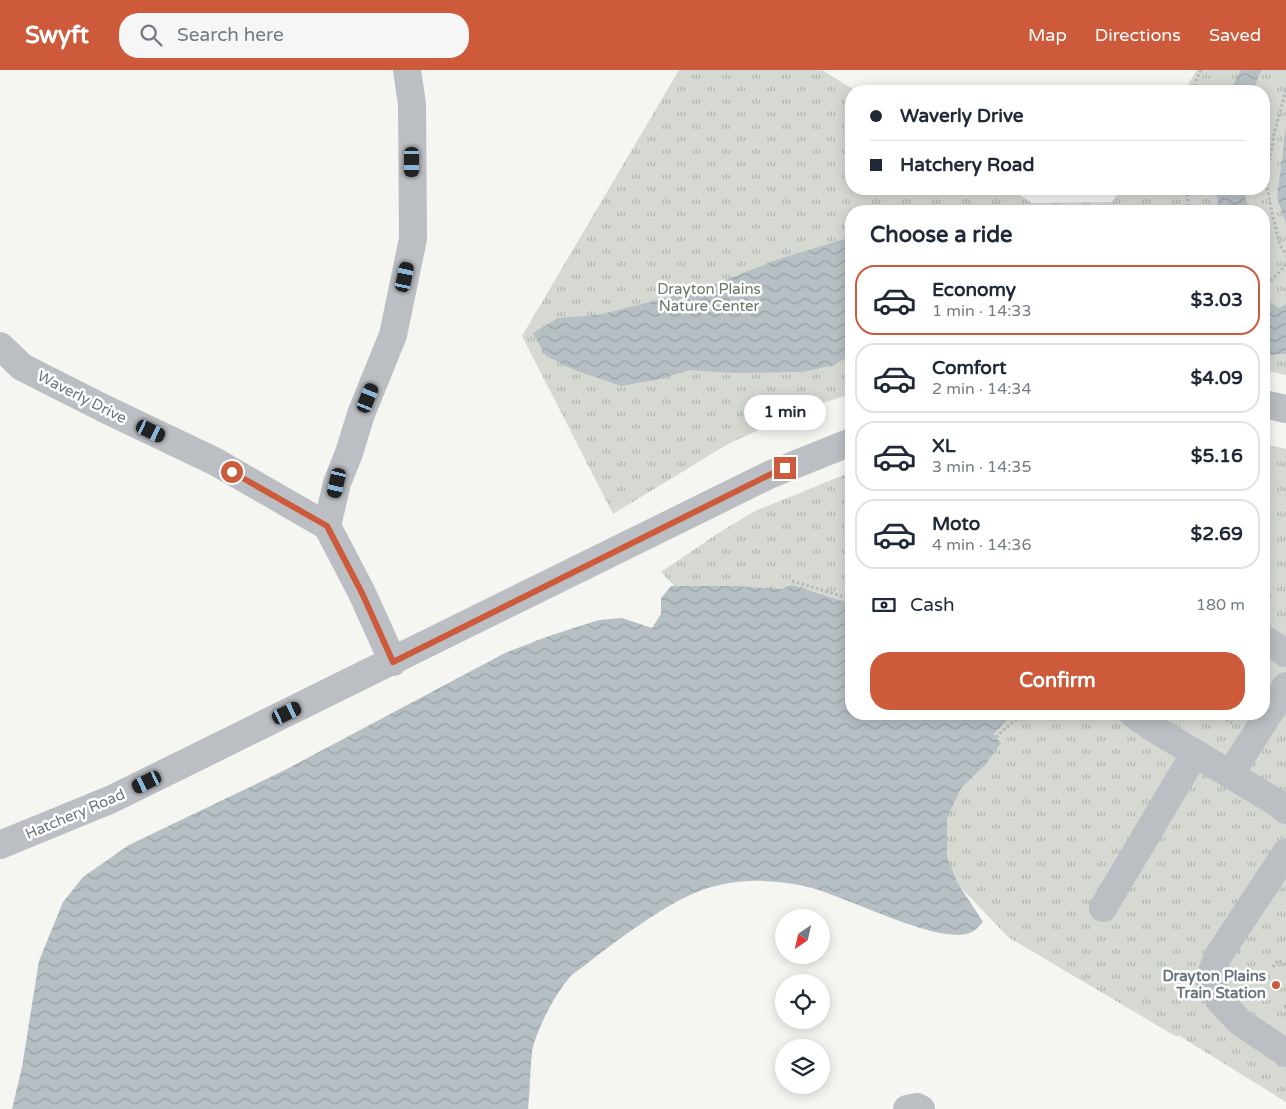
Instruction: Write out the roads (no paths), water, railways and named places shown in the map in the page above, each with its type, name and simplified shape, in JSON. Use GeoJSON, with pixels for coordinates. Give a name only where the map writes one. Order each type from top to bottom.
{"type":"FeatureCollection","features":[{"type":"Feature","properties":{"kind":"street"},"geometry":{"type":"LineString","coordinates":[[393,662],[362,593],[327,526],[337,483],[361,414],[393,335],[413,239],[412,104],[407,70]]}},
{"type":"Feature","properties":{"kind":"street","name":"Waverly Drive"},"geometry":{"type":"LineString","coordinates":[[0,346],[22,367],[216,462],[327,526]]}},
{"type":"Feature","properties":{"kind":"street"},"geometry":{"type":"LineString","coordinates":[[1270,405],[1286,409]]}},
{"type":"Feature","properties":{"kind":"street","name":"Hatchery Road"},"geometry":{"type":"LineString","coordinates":[[0,845],[112,799],[769,475],[845,444]]}},
{"type":"Feature","properties":{"kind":"street"},"geometry":{"type":"LineString","coordinates":[[1270,643],[1286,653]]}},
{"type":"Feature","properties":{"kind":"street"},"geometry":{"type":"LineString","coordinates":[[1270,711],[1286,686]]}},
{"type":"Feature","properties":{"kind":"street"},"geometry":{"type":"LineString","coordinates":[[1143,720],[1286,810]]}},
{"type":"Feature","properties":{"kind":"street"},"geometry":{"type":"LineString","coordinates":[[1230,774],[1264,720]]}},
{"type":"Feature","properties":{"kind":"street"},"geometry":{"type":"LineString","coordinates":[[1103,908],[1195,753]]}},
{"type":"Feature","properties":{"kind":"street"},"geometry":{"type":"LineString","coordinates":[[1286,853],[1218,956],[1210,979],[1219,1000],[1240,1022],[1286,1053]]}},
{"type":"Feature","properties":{"kind":"street"},"geometry":{"type":"LineString","coordinates":[[907,1109],[917,1107],[921,1109]]}},
{"type":"Feature","properties":{"kind":"water"},"geometry":{"type":"Polygon","coordinates":[[[1241,70],[1262,70],[1256,85],[1233,85],[1241,70]]]}},
{"type":"Feature","properties":{"kind":"water"},"geometry":{"type":"Polygon","coordinates":[[[1286,127],[1286,223],[1277,198],[1286,127]]]}},
{"type":"Feature","properties":{"kind":"water"},"geometry":{"type":"Polygon","coordinates":[[[1217,195],[1245,195],[1247,205],[1218,205],[1217,195]]]}},
{"type":"Feature","properties":{"kind":"water"},"geometry":{"type":"Polygon","coordinates":[[[845,239],[845,359],[834,365],[803,372],[734,373],[690,370],[660,379],[621,386],[572,369],[546,356],[533,333],[558,318],[598,315],[705,288],[776,260],[845,239]]]}},
{"type":"Feature","properties":{"kind":"water"},"geometry":{"type":"Polygon","coordinates":[[[1270,303],[1279,308],[1286,304],[1286,354],[1270,356],[1270,303]]]}},
{"type":"Feature","properties":{"kind":"water"},"geometry":{"type":"Polygon","coordinates":[[[792,585],[845,602],[845,720],[1007,720],[993,734],[1001,743],[986,764],[961,788],[947,818],[947,857],[957,882],[983,922],[972,932],[957,935],[913,926],[817,889],[789,883],[769,881],[739,882],[707,888],[659,912],[626,934],[571,976],[552,1003],[537,1034],[531,1059],[528,1109],[12,1109],[22,1067],[39,961],[63,902],[83,877],[129,845],[283,771],[505,653],[599,620],[622,618],[652,628],[661,614],[661,598],[671,586],[735,586],[781,589],[792,585]]]}},
{"type":"Feature","properties":{"kind":"place","name":"Drayton Plains Train Station"},"geometry":{"type":"Point","coordinates":[1276,985]}},
{"type":"Feature","properties":{"kind":"park label","name":"Drayton Plains Nature Center"},"geometry":{"type":"Point","coordinates":[709,298]}}]}
